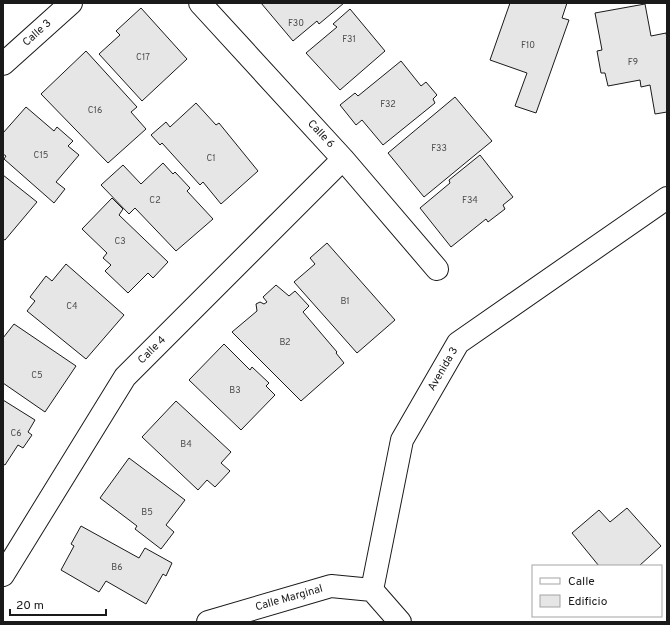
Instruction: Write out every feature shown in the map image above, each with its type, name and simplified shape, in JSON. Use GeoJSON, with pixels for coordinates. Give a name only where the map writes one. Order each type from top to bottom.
{"type":"FeatureCollection","features":[{"type":"Feature","properties":{"kind":"street","name":"Calle 3"},"geometry":{"type":"LineString","coordinates":[[3,64],[71,3]]}},
{"type":"Feature","properties":{"kind":"street","name":"Calle 6"},"geometry":{"type":"LineString","coordinates":[[200,3],[343,159],[437,269]]}},
{"type":"Feature","properties":{"kind":"street","name":"Calle 4"},"geometry":{"type":"LineString","coordinates":[[3,575],[125,377],[343,159]]}},
{"type":"Feature","properties":{"kind":"street","name":"Avenida 3"},"geometry":{"type":"LineString","coordinates":[[372,590],[402,440],[458,343],[667,198]]}},
{"type":"Feature","properties":{"kind":"street","name":"Calle Marginal"},"geometry":{"type":"LineString","coordinates":[[208,622],[332,586],[372,590]]}},
{"type":"Feature","properties":{"kind":"street"},"geometry":{"type":"LineString","coordinates":[[372,590],[400,622]]}},
{"type":"Feature","properties":{"kind":"building"},"geometry":{"type":"Polygon","coordinates":[[[261,3],[344,3],[319,24],[317,21],[293,41],[261,3]]]}},
{"type":"Feature","properties":{"kind":"building"},"geometry":{"type":"Polygon","coordinates":[[[510,3],[567,3],[562,18],[569,20],[536,113],[515,106],[527,73],[490,60],[510,3]]]}},
{"type":"Feature","properties":{"kind":"building"},"geometry":{"type":"Polygon","coordinates":[[[645,4],[651,36],[666,33],[667,38],[667,112],[655,114],[650,85],[641,87],[640,80],[608,86],[605,73],[601,73],[597,51],[602,50],[595,13],[645,4]]]}},
{"type":"Feature","properties":{"kind":"building"},"geometry":{"type":"Polygon","coordinates":[[[141,8],[187,59],[142,101],[99,54],[120,35],[116,31],[141,8]]]}},
{"type":"Feature","properties":{"kind":"building"},"geometry":{"type":"Polygon","coordinates":[[[350,9],[385,51],[340,90],[306,53],[337,27],[333,24],[350,9]]]}},
{"type":"Feature","properties":{"kind":"building"},"geometry":{"type":"Polygon","coordinates":[[[86,51],[137,107],[131,112],[146,129],[108,163],[41,94],[86,51]]]}},
{"type":"Feature","properties":{"kind":"building"},"geometry":{"type":"Polygon","coordinates":[[[401,61],[421,86],[426,82],[437,95],[433,99],[435,103],[383,145],[362,120],[356,125],[340,105],[355,93],[358,96],[401,61]]]}},
{"type":"Feature","properties":{"kind":"building"},"geometry":{"type":"Polygon","coordinates":[[[455,97],[492,141],[424,197],[388,153],[455,97]]]}},
{"type":"Feature","properties":{"kind":"building"},"geometry":{"type":"Polygon","coordinates":[[[196,103],[216,125],[219,123],[258,171],[221,204],[203,182],[200,185],[162,143],[160,145],[151,135],[166,122],[170,127],[196,103]]]}},
{"type":"Feature","properties":{"kind":"building"},"geometry":{"type":"Polygon","coordinates":[[[26,107],[54,131],[57,127],[73,141],[68,146],[79,155],[56,182],[65,189],[54,203],[4,159],[6,156],[3,154],[3,133],[26,107]]]}},
{"type":"Feature","properties":{"kind":"building"},"geometry":{"type":"Polygon","coordinates":[[[480,155],[513,197],[503,205],[505,209],[488,222],[486,219],[451,247],[420,208],[450,183],[449,180],[480,155]]]}},
{"type":"Feature","properties":{"kind":"building"},"geometry":{"type":"Polygon","coordinates":[[[163,163],[173,174],[175,172],[190,188],[187,191],[213,219],[176,251],[135,208],[129,214],[101,185],[123,165],[141,184],[163,163]]]}},
{"type":"Feature","properties":{"kind":"building"},"geometry":{"type":"Polygon","coordinates":[[[3,175],[37,202],[5,240],[3,239],[3,175]]]}},
{"type":"Feature","properties":{"kind":"building"},"geometry":{"type":"Polygon","coordinates":[[[112,198],[123,209],[119,215],[168,262],[153,278],[148,273],[128,293],[105,271],[111,265],[103,258],[107,253],[82,229],[112,198]]]}},
{"type":"Feature","properties":{"kind":"building"},"geometry":{"type":"Polygon","coordinates":[[[327,243],[395,320],[357,353],[294,282],[315,264],[310,258],[327,243]]]}},
{"type":"Feature","properties":{"kind":"building"},"geometry":{"type":"Polygon","coordinates":[[[66,264],[124,315],[86,359],[27,311],[35,301],[30,297],[46,276],[52,281],[66,264]]]}},
{"type":"Feature","properties":{"kind":"building"},"geometry":{"type":"Polygon","coordinates":[[[276,285],[289,296],[295,291],[309,306],[303,312],[337,352],[336,353],[344,363],[301,401],[232,332],[257,311],[256,304],[260,302],[264,304],[267,302],[263,297],[276,285]]]}},
{"type":"Feature","properties":{"kind":"building"},"geometry":{"type":"Polygon","coordinates":[[[14,324],[76,366],[45,412],[3,383],[3,338],[14,324]]]}},
{"type":"Feature","properties":{"kind":"building"},"geometry":{"type":"Polygon","coordinates":[[[224,344],[250,370],[252,367],[269,383],[266,386],[275,395],[241,430],[189,380],[224,344]]]}},
{"type":"Feature","properties":{"kind":"building"},"geometry":{"type":"Polygon","coordinates":[[[3,400],[35,420],[28,432],[32,435],[23,448],[18,445],[5,465],[3,464],[3,400]]]}},
{"type":"Feature","properties":{"kind":"building"},"geometry":{"type":"Polygon","coordinates":[[[176,401],[231,452],[221,463],[230,471],[215,487],[207,480],[198,490],[142,437],[176,401]]]}},
{"type":"Feature","properties":{"kind":"building"},"geometry":{"type":"Polygon","coordinates":[[[129,458],[185,500],[166,525],[174,532],[161,549],[135,529],[137,526],[100,498],[129,458]]]}},
{"type":"Feature","properties":{"kind":"building"},"geometry":{"type":"Polygon","coordinates":[[[627,508],[661,546],[640,565],[598,565],[572,533],[599,510],[610,522],[627,508]]]}},
{"type":"Feature","properties":{"kind":"building"},"geometry":{"type":"Polygon","coordinates":[[[81,526],[139,558],[145,548],[172,563],[166,576],[163,574],[146,604],[106,581],[99,592],[61,570],[74,546],[71,544],[81,526]]]}}]}
